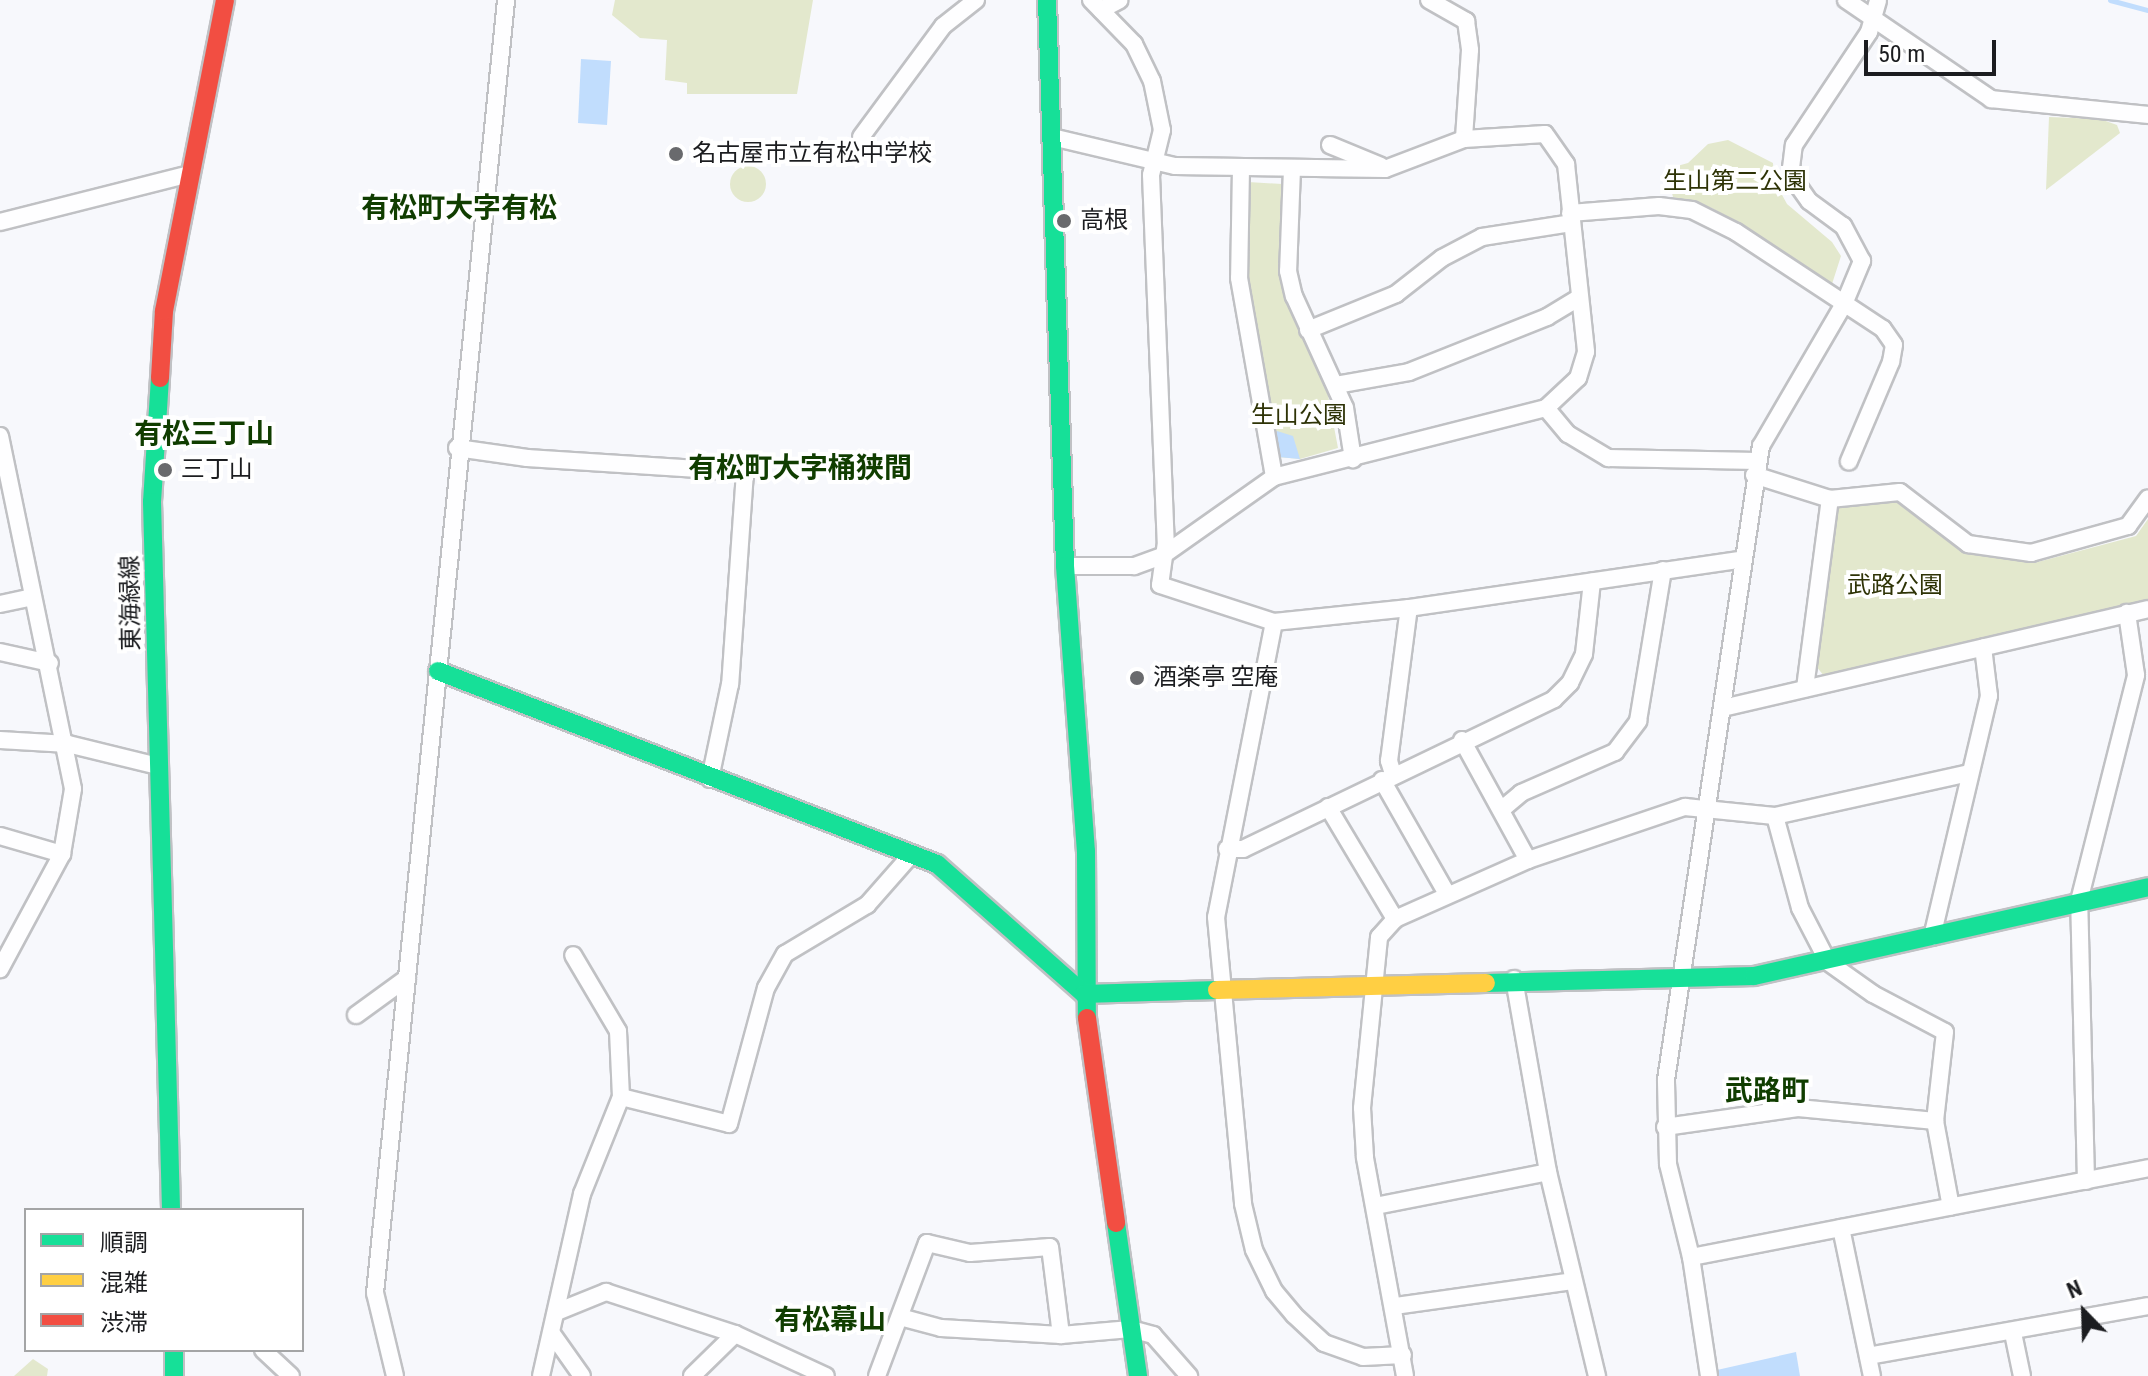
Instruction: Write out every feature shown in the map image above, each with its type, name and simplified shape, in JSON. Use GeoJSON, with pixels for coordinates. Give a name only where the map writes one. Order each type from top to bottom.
{"type":"FeatureCollection","features":[{"type":"Feature","properties":{"kind":"street","name":"東海緑線"},"geometry":{"type":"LineString","coordinates":[[171,1208],[153,484],[164,311],[225,0]]}},
{"type":"Feature","properties":{"kind":"street"},"geometry":{"type":"LineString","coordinates":[[395,1376],[375,1293],[438,671],[457,448],[506,0]]}},
{"type":"Feature","properties":{"kind":"street"},"geometry":{"type":"LineString","coordinates":[[861,137],[943,26],[976,0]]}},
{"type":"Feature","properties":{"kind":"street"},"geometry":{"type":"LineString","coordinates":[[1047,0],[1065,566],[1086,851],[1084,994],[1138,1376]]}},
{"type":"Feature","properties":{"kind":"street"},"geometry":{"type":"LineString","coordinates":[[1096,5],[1120,0]]}},
{"type":"Feature","properties":{"kind":"street"},"geometry":{"type":"LineString","coordinates":[[1429,0],[1466,21],[1470,50],[1464,139]]}},
{"type":"Feature","properties":{"kind":"street"},"geometry":{"type":"LineString","coordinates":[[1846,0],[1991,99],[2148,115]]}},
{"type":"Feature","properties":{"kind":"street"},"geometry":{"type":"LineString","coordinates":[[1709,1376],[1691,1257],[1668,1164],[1665,1127],[1680,978],[1723,708],[1755,468],[1761,446],[1844,304],[1862,261],[1860,248],[1797,184],[1794,145],[1873,21],[1878,0]]}},
{"type":"Feature","properties":{"kind":"street"},"geometry":{"type":"LineString","coordinates":[[1096,5],[1134,44],[1152,81],[1162,130],[1157,163],[1151,175],[1166,542],[1160,585],[1274,622],[1409,608],[1743,559]]}},
{"type":"Feature","properties":{"kind":"street"},"geometry":{"type":"LineString","coordinates":[[1052,137],[1157,163],[1241,168],[1385,169],[1464,139],[1545,134],[1566,164],[1583,364],[1578,378],[1546,408],[1274,477],[1162,556],[1134,566],[1065,566]]}},
{"type":"Feature","properties":{"kind":"street"},"geometry":{"type":"LineString","coordinates":[[1330,145],[1385,169]]}},
{"type":"Feature","properties":{"kind":"street"},"geometry":{"type":"LineString","coordinates":[[1241,168],[1239,278],[1269,468],[1274,477]]}},
{"type":"Feature","properties":{"kind":"street"},"geometry":{"type":"LineString","coordinates":[[1292,169],[1288,271],[1308,330],[1336,385],[1353,459]]}},
{"type":"Feature","properties":{"kind":"street"},"geometry":{"type":"LineString","coordinates":[[0,222],[190,174]]}},
{"type":"Feature","properties":{"kind":"street"},"geometry":{"type":"LineString","coordinates":[[1308,330],[1396,294],[1442,258],[1482,237],[1570,218],[1659,206],[1692,210],[1736,232],[1883,329],[1894,345],[1849,461]]}},
{"type":"Feature","properties":{"kind":"street"},"geometry":{"type":"LineString","coordinates":[[1336,385],[1409,372],[1547,317],[1579,298]]}},
{"type":"Feature","properties":{"kind":"street"},"geometry":{"type":"LineString","coordinates":[[1546,408],[1568,434],[1608,458],[1755,468],[1830,499],[1900,492],[1968,544],[2031,553],[2128,526],[2148,498]]}},
{"type":"Feature","properties":{"kind":"street"},"geometry":{"type":"LineString","coordinates":[[0,436],[32,597],[68,744],[73,789],[62,854],[0,969]]}},
{"type":"Feature","properties":{"kind":"street"},"geometry":{"type":"LineString","coordinates":[[457,448],[527,458],[745,472],[730,684],[710,779]]}},
{"type":"Feature","properties":{"kind":"street"},"geometry":{"type":"LineString","coordinates":[[1805,688],[1830,499]]}},
{"type":"Feature","properties":{"kind":"street"},"geometry":{"type":"LineString","coordinates":[[1501,810],[1521,793],[1615,752],[1638,721],[1663,570]]}},
{"type":"Feature","properties":{"kind":"street"},"geometry":{"type":"LineString","coordinates":[[1227,849],[1243,849],[1462,740],[1536,710],[1570,683],[1584,654],[1592,581]]}},
{"type":"Feature","properties":{"kind":"street"},"geometry":{"type":"LineString","coordinates":[[0,604],[32,597]]}},
{"type":"Feature","properties":{"kind":"street"},"geometry":{"type":"LineString","coordinates":[[1409,608],[1387,777],[1447,894]]}},
{"type":"Feature","properties":{"kind":"street"},"geometry":{"type":"LineString","coordinates":[[1723,708],[2148,609]]}},
{"type":"Feature","properties":{"kind":"street"},"geometry":{"type":"LineString","coordinates":[[2086,1181],[2079,901],[2136,675],[2127,613]]}},
{"type":"Feature","properties":{"kind":"street"},"geometry":{"type":"LineString","coordinates":[[1274,622],[1216,917],[1243,1204],[1254,1250],[1274,1291],[1324,1343],[1363,1357],[1403,1355]]}},
{"type":"Feature","properties":{"kind":"street"},"geometry":{"type":"LineString","coordinates":[[1932,937],[1989,696],[1983,647]]}},
{"type":"Feature","properties":{"kind":"street"},"geometry":{"type":"LineString","coordinates":[[0,652],[50,663]]}},
{"type":"Feature","properties":{"kind":"street"},"geometry":{"type":"LineString","coordinates":[[438,671],[710,779],[937,864],[1084,994],[1514,979],[1754,976],[1828,962],[2148,887]]}},
{"type":"Feature","properties":{"kind":"street"},"geometry":{"type":"LineString","coordinates":[[0,740],[68,744],[158,766]]}},
{"type":"Feature","properties":{"kind":"street"},"geometry":{"type":"LineString","coordinates":[[1462,740],[1528,860]]}},
{"type":"Feature","properties":{"kind":"street"},"geometry":{"type":"LineString","coordinates":[[1405,1376],[1375,1206],[1362,1108],[1379,937],[1395,919],[1528,860],[1685,807],[1775,816],[1969,773]]}},
{"type":"Feature","properties":{"kind":"street"},"geometry":{"type":"LineString","coordinates":[[1328,807],[1395,919]]}},
{"type":"Feature","properties":{"kind":"street"},"geometry":{"type":"LineString","coordinates":[[1775,816],[1800,908],[1828,962],[1873,994],[1945,1032],[1935,1121],[1951,1207]]}},
{"type":"Feature","properties":{"kind":"street"},"geometry":{"type":"LineString","coordinates":[[0,836],[62,854]]}},
{"type":"Feature","properties":{"kind":"street"},"geometry":{"type":"LineString","coordinates":[[621,1097],[729,1124],[766,988],[785,954],[867,905],[911,855]]}},
{"type":"Feature","properties":{"kind":"street"},"geometry":{"type":"LineString","coordinates":[[541,1376],[559,1311],[582,1194],[621,1097],[618,1031],[573,955]]}},
{"type":"Feature","properties":{"kind":"street"},"geometry":{"type":"LineString","coordinates":[[356,1015],[407,978]]}},
{"type":"Feature","properties":{"kind":"street"},"geometry":{"type":"LineString","coordinates":[[1514,979],[1548,1172],[1597,1376]]}},
{"type":"Feature","properties":{"kind":"street"},"geometry":{"type":"LineString","coordinates":[[1665,1127],[1798,1108],[1935,1121]]}},
{"type":"Feature","properties":{"kind":"street"},"geometry":{"type":"LineString","coordinates":[[1691,1257],[2148,1168]]}},
{"type":"Feature","properties":{"kind":"street"},"geometry":{"type":"LineString","coordinates":[[1375,1206],[1548,1172]]}},
{"type":"Feature","properties":{"kind":"street"},"geometry":{"type":"LineString","coordinates":[[1841,1228],[1872,1376]]}},
{"type":"Feature","properties":{"kind":"street"},"geometry":{"type":"LineString","coordinates":[[877,1376],[927,1243],[970,1253],[1050,1247],[1061,1335]]}},
{"type":"Feature","properties":{"kind":"street"},"geometry":{"type":"LineString","coordinates":[[1395,1306],[1573,1281]]}},
{"type":"Feature","properties":{"kind":"street"},"geometry":{"type":"LineString","coordinates":[[559,1311],[606,1292],[735,1334],[826,1376]]}},
{"type":"Feature","properties":{"kind":"street"},"geometry":{"type":"LineString","coordinates":[[1868,1356],[2013,1333],[2148,1306]]}},
{"type":"Feature","properties":{"kind":"street"},"geometry":{"type":"LineString","coordinates":[[900,1317],[941,1328],[1061,1335],[1131,1329],[1153,1335],[1189,1376]]}},
{"type":"Feature","properties":{"kind":"street"},"geometry":{"type":"LineString","coordinates":[[2013,1333],[2022,1376]]}},
{"type":"Feature","properties":{"kind":"street"},"geometry":{"type":"LineString","coordinates":[[692,1376],[735,1334]]}},
{"type":"Feature","properties":{"kind":"street"},"geometry":{"type":"LineString","coordinates":[[553,1335],[582,1376]]}},
{"type":"Feature","properties":{"kind":"street"},"geometry":{"type":"LineString","coordinates":[[174,1352],[174,1376]]}},
{"type":"Feature","properties":{"kind":"street"},"geometry":{"type":"LineString","coordinates":[[265,1352],[291,1376]]}},
{"type":"Feature","properties":{"kind":"green space"},"geometry":{"type":"Polygon","coordinates":[[[615,0],[813,0],[797,94],[687,94],[687,83],[665,80],[667,40],[640,38],[612,15],[615,0]]]}},
{"type":"Feature","properties":{"kind":"green space"},"geometry":{"type":"Polygon","coordinates":[[[2049,117],[2100,119],[2117,125],[2120,133],[2046,190],[2049,117]]]}},
{"type":"Feature","properties":{"kind":"green space","name":"生山第二公園"},"geometry":{"type":"Polygon","coordinates":[[[1728,140],[1773,163],[1774,180],[1787,204],[1832,242],[1841,256],[1832,284],[1712,208],[1673,197],[1666,169],[1688,163],[1708,144],[1728,140]]]}},
{"type":"Feature","properties":{"kind":"green space"},"geometry":{"type":"Polygon","coordinates":[[[748,166],[761,171],[766,184],[761,197],[748,202],[735,197],[730,184],[735,171],[748,166]]]}},
{"type":"Feature","properties":{"kind":"green space","name":"生山公園"},"geometry":{"type":"Polygon","coordinates":[[[1248,182],[1282,184],[1281,275],[1328,395],[1338,448],[1300,459],[1278,457],[1245,276],[1248,182]]]}},
{"type":"Feature","properties":{"kind":"green space","name":"武路公園"},"geometry":{"type":"Polygon","coordinates":[[[1895,500],[1968,554],[2034,563],[2136,536],[2148,519],[2148,601],[1824,676],[1816,666],[1833,514],[1838,507],[1895,500]]]}},
{"type":"Feature","properties":{"kind":"green space"},"geometry":{"type":"Polygon","coordinates":[[[33,1359],[48,1369],[47,1376],[14,1376],[33,1359]]]}},
{"type":"Feature","properties":{"kind":"water"},"geometry":{"type":"Polygon","coordinates":[[[581,59],[611,61],[607,125],[578,123],[581,59]]]}},
{"type":"Feature","properties":{"kind":"water"},"geometry":{"type":"Polygon","coordinates":[[[1277,431],[1293,436],[1300,459],[1278,457],[1271,438],[1277,431]]]}},
{"type":"Feature","properties":{"kind":"water"},"geometry":{"type":"Polygon","coordinates":[[[1796,1352],[1800,1376],[1719,1376],[1717,1370],[1796,1352]]]}},
{"type":"Feature","properties":{"kind":"waterway"},"geometry":{"type":"LineString","coordinates":[[2110,0],[2148,10]]}},
{"type":"Feature","properties":{"kind":"traffic: fast"},"geometry":{"type":"LineString","coordinates":[[1047,0],[1065,566],[1086,851],[1087,1018]]}},
{"type":"Feature","properties":{"kind":"traffic: fast"},"geometry":{"type":"LineString","coordinates":[[160,378],[152,502],[171,1208]]}},
{"type":"Feature","properties":{"kind":"traffic: fast"},"geometry":{"type":"LineString","coordinates":[[438,671],[937,864],[1084,994],[1217,990]]}},
{"type":"Feature","properties":{"kind":"traffic: fast"},"geometry":{"type":"LineString","coordinates":[[1486,983],[1754,976],[2148,887]]}},
{"type":"Feature","properties":{"kind":"traffic: fast"},"geometry":{"type":"LineString","coordinates":[[1116,1223],[1138,1376]]}},
{"type":"Feature","properties":{"kind":"traffic: fast"},"geometry":{"type":"LineString","coordinates":[[174,1352],[174,1376]]}},
{"type":"Feature","properties":{"kind":"traffic: slow"},"geometry":{"type":"LineString","coordinates":[[1217,990],[1486,983]]}},
{"type":"Feature","properties":{"kind":"traffic: jam"},"geometry":{"type":"LineString","coordinates":[[160,378],[164,311],[225,0]]}},
{"type":"Feature","properties":{"kind":"traffic: jam"},"geometry":{"type":"LineString","coordinates":[[1087,1018],[1116,1223]]}},
{"type":"Feature","properties":{"kind":"place","name":"名古屋市立有松中学校"},"geometry":{"type":"Point","coordinates":[676,154]}},
{"type":"Feature","properties":{"kind":"place","name":"高根"},"geometry":{"type":"Point","coordinates":[1064,221]}},
{"type":"Feature","properties":{"kind":"place","name":"三丁山"},"geometry":{"type":"Point","coordinates":[165,470]}},
{"type":"Feature","properties":{"kind":"place","name":"酒楽亭 空庵"},"geometry":{"type":"Point","coordinates":[1137,678]}},
{"type":"Feature","properties":{"kind":"district","name":"有松町大字有松"},"geometry":{"type":"Point","coordinates":[459,208]}},
{"type":"Feature","properties":{"kind":"district","name":"有松三丁山"},"geometry":{"type":"Point","coordinates":[204,434]}},
{"type":"Feature","properties":{"kind":"district","name":"有松町大字桶狭間"},"geometry":{"type":"Point","coordinates":[800,468]}},
{"type":"Feature","properties":{"kind":"district","name":"武路町"},"geometry":{"type":"Point","coordinates":[1767,1091]}},
{"type":"Feature","properties":{"kind":"district","name":"有松幕山"},"geometry":{"type":"Point","coordinates":[830,1320]}}]}
